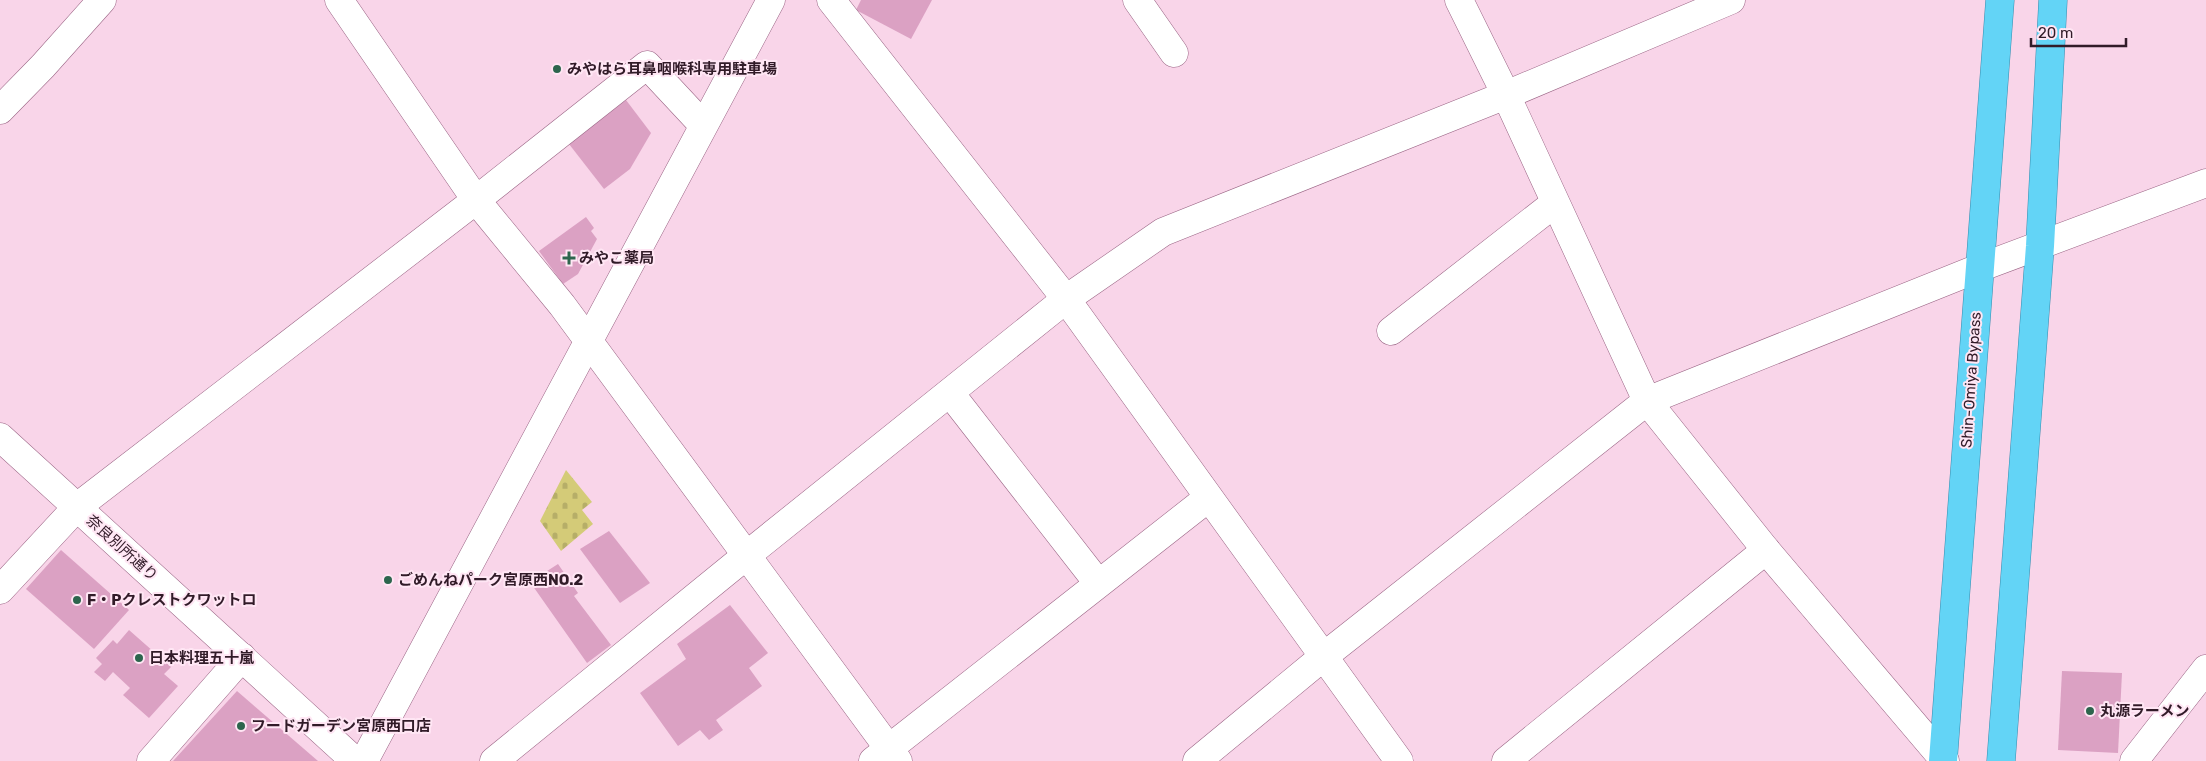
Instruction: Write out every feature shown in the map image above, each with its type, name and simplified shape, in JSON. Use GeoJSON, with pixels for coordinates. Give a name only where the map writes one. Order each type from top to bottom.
{"type":"FeatureCollection","features":[{"type":"Feature","properties":{"kind":"highway","name":"Shin-Omiya Bypass"},"geometry":{"type":"LineString","coordinates":[[1944,760],[2000,0]]}},
{"type":"Feature","properties":{"kind":"highway"},"geometry":{"type":"LineString","coordinates":[[2001,761],[2040,246],[2054,0]]}},
{"type":"Feature","properties":{"kind":"street"},"geometry":{"type":"LineString","coordinates":[[0,110],[43,66],[102,0]]}},
{"type":"Feature","properties":{"kind":"street"},"geometry":{"type":"LineString","coordinates":[[339,0],[476,200],[562,305],[747,555],[887,757],[1098,583],[1208,498]]}},
{"type":"Feature","properties":{"kind":"street"},"geometry":{"type":"LineString","coordinates":[[364,761],[771,0]]}},
{"type":"Feature","properties":{"kind":"street"},"geometry":{"type":"LineString","coordinates":[[831,0],[1066,299],[1399,761]]}},
{"type":"Feature","properties":{"kind":"street"},"geometry":{"type":"LineString","coordinates":[[1137,0],[1174,53]]}},
{"type":"Feature","properties":{"kind":"street"},"geometry":{"type":"LineString","coordinates":[[1459,0],[1506,96],[1648,402],[1766,550],[1944,760]]}},
{"type":"Feature","properties":{"kind":"street"},"geometry":{"type":"LineString","coordinates":[[494,761],[1066,299],[1163,232],[1506,96],[1731,0]]}},
{"type":"Feature","properties":{"kind":"street"},"geometry":{"type":"LineString","coordinates":[[0,590],[77,507],[648,65],[703,125]]}},
{"type":"Feature","properties":{"kind":"street"},"geometry":{"type":"LineString","coordinates":[[1197,761],[1323,657],[1648,402],[1979,268],[2206,183]]}},
{"type":"Feature","properties":{"kind":"street"},"geometry":{"type":"LineString","coordinates":[[1391,331],[1555,203]]}},
{"type":"Feature","properties":{"kind":"street"},"geometry":{"type":"LineString","coordinates":[[950,393],[1098,583]]}},
{"type":"Feature","properties":{"kind":"street","name":"奈良別所通り"},"geometry":{"type":"LineString","coordinates":[[0,437],[355,761]]}},
{"type":"Feature","properties":{"kind":"street"},"geometry":{"type":"LineString","coordinates":[[1506,761],[1766,550]]}},
{"type":"Feature","properties":{"kind":"street"},"geometry":{"type":"LineString","coordinates":[[151,761],[242,657]]}},
{"type":"Feature","properties":{"kind":"street"},"geometry":{"type":"LineString","coordinates":[[2134,761],[2206,669]]}},
{"type":"Feature","properties":{"kind":"green space"},"geometry":{"type":"Polygon","coordinates":[[[566,470],[592,502],[582,510],[593,524],[561,551],[540,521],[566,470]]]}},
{"type":"Feature","properties":{"kind":"building"},"geometry":{"type":"Polygon","coordinates":[[[861,0],[932,0],[911,39],[856,10],[861,0]]]}},
{"type":"Feature","properties":{"kind":"building"},"geometry":{"type":"Polygon","coordinates":[[[626,100],[651,133],[630,169],[604,189],[569,144],[626,100]]]}},
{"type":"Feature","properties":{"kind":"building"},"geometry":{"type":"Polygon","coordinates":[[[586,217],[594,228],[591,231],[597,239],[578,274],[563,284],[539,251],[586,217]]]}},
{"type":"Feature","properties":{"kind":"building"},"geometry":{"type":"Polygon","coordinates":[[[609,531],[650,583],[620,603],[580,549],[609,531]]]}},
{"type":"Feature","properties":{"kind":"building","name":"F・Pクレストクワットロ"},"geometry":{"type":"Polygon","coordinates":[[[61,550],[129,610],[94,649],[26,589],[61,550]]]}},
{"type":"Feature","properties":{"kind":"building"},"geometry":{"type":"Polygon","coordinates":[[[558,564],[578,593],[574,596],[611,645],[587,663],[530,582],[558,564]]]}},
{"type":"Feature","properties":{"kind":"building"},"geometry":{"type":"Polygon","coordinates":[[[730,605],[768,653],[749,668],[762,686],[716,720],[723,730],[709,740],[700,730],[678,746],[640,693],[686,659],[677,644],[730,605]]]}},
{"type":"Feature","properties":{"kind":"building"},"geometry":{"type":"Polygon","coordinates":[[[129,630],[171,667],[164,674],[178,686],[149,718],[123,695],[130,688],[113,672],[105,681],[94,672],[102,664],[96,658],[113,640],[117,644],[129,630]]]}},
{"type":"Feature","properties":{"kind":"building"},"geometry":{"type":"Polygon","coordinates":[[[2062,671],[2122,673],[2118,753],[2058,750],[2062,671]]]}},
{"type":"Feature","properties":{"kind":"building","name":"フードガーデン宮原西口店"},"geometry":{"type":"Polygon","coordinates":[[[237,691],[318,761],[173,761],[237,691]]]}},
{"type":"Feature","properties":{"kind":"place","name":"みやはら耳鼻咽喉科専用駐車場"},"geometry":{"type":"Point","coordinates":[557,69]}},
{"type":"Feature","properties":{"kind":"place","name":"みやこ薬局"},"geometry":{"type":"Point","coordinates":[569,258]}},
{"type":"Feature","properties":{"kind":"place","name":"ごめんねパーク宮原西NO.2"},"geometry":{"type":"Point","coordinates":[388,580]}},
{"type":"Feature","properties":{"kind":"place","name":"F・Pクレストクワットロ"},"geometry":{"type":"Point","coordinates":[77,600]}},
{"type":"Feature","properties":{"kind":"place","name":"日本料理五十嵐"},"geometry":{"type":"Point","coordinates":[139,658]}},
{"type":"Feature","properties":{"kind":"place","name":"丸源ラーメン"},"geometry":{"type":"Point","coordinates":[2090,711]}},
{"type":"Feature","properties":{"kind":"place","name":"フードガーデン宮原西口店"},"geometry":{"type":"Point","coordinates":[241,726]}}]}
